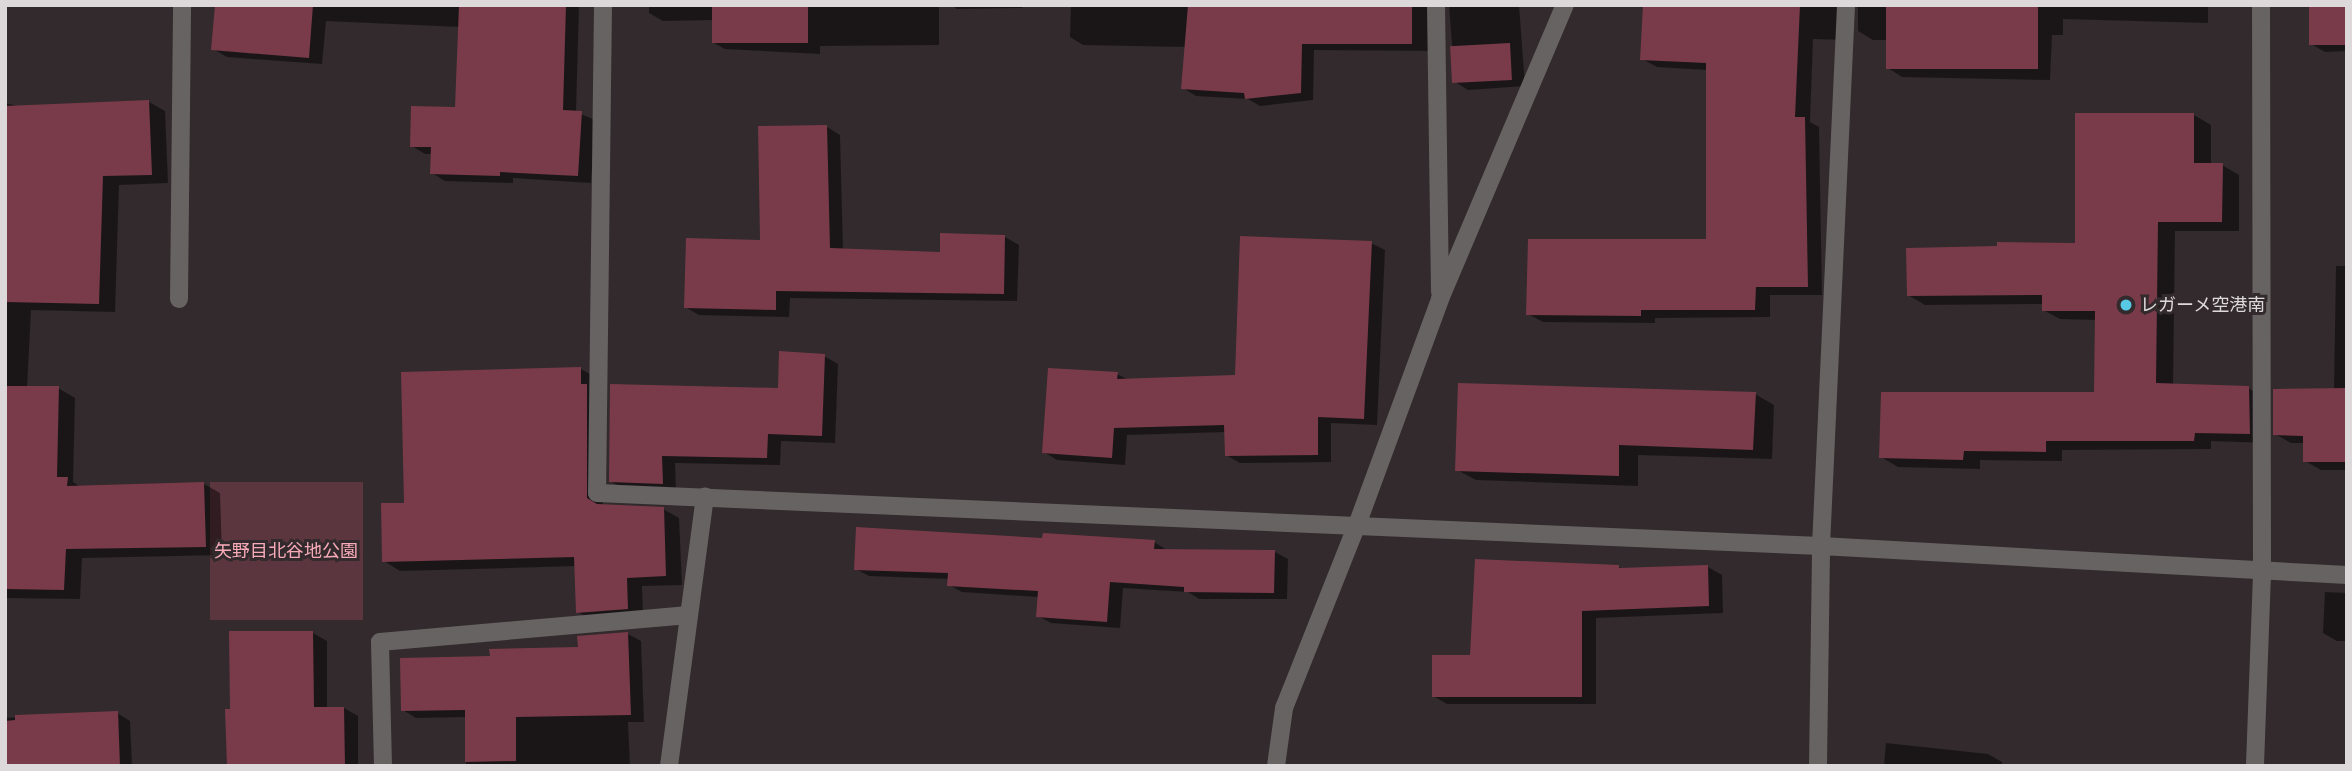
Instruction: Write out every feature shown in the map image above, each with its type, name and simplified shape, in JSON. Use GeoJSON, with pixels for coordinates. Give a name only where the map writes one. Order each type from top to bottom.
{"type":"FeatureCollection","features":[{"type":"Feature","properties":{"kind":"street"},"geometry":{"type":"LineString","coordinates":[[180,299],[182,5]]}},
{"type":"Feature","properties":{"kind":"street"},"geometry":{"type":"LineString","coordinates":[[603,5],[597,493],[1821,545],[2347,575]]}},
{"type":"Feature","properties":{"kind":"street"},"geometry":{"type":"LineString","coordinates":[[1436,5],[1440,299]]}},
{"type":"Feature","properties":{"kind":"street"},"geometry":{"type":"LineString","coordinates":[[1276,766],[1284,708],[1357,525],[1440,299],[1565,5]]}},
{"type":"Feature","properties":{"kind":"street"},"geometry":{"type":"LineString","coordinates":[[1818,766],[1821,545],[1846,5]]}},
{"type":"Feature","properties":{"kind":"street"},"geometry":{"type":"LineString","coordinates":[[2255,765],[2262,570],[2261,5]]}},
{"type":"Feature","properties":{"kind":"street"},"geometry":{"type":"LineString","coordinates":[[669,766],[705,496]]}},
{"type":"Feature","properties":{"kind":"street"},"geometry":{"type":"LineString","coordinates":[[383,766],[380,642],[689,615]]}},
{"type":"Feature","properties":{"kind":"green space","name":"矢野目北谷地公園"},"geometry":{"type":"Polygon","coordinates":[[[210,482],[363,482],[363,620],[210,620],[210,482]]]}},
{"type":"Feature","properties":{"kind":"building"},"geometry":{"type":"Polygon","coordinates":[[[215,5],[313,5],[309,58],[211,50],[215,5]]]}},
{"type":"Feature","properties":{"kind":"building"},"geometry":{"type":"Polygon","coordinates":[[[459,5],[566,5],[563,110],[582,111],[578,176],[500,172],[500,176],[430,174],[431,147],[410,147],[411,106],[455,107],[459,5]]]}},
{"type":"Feature","properties":{"kind":"building"},"geometry":{"type":"Polygon","coordinates":[[[712,5],[808,5],[808,43],[712,43],[712,5]]]}},
{"type":"Feature","properties":{"kind":"building"},"geometry":{"type":"Polygon","coordinates":[[[1188,5],[1412,5],[1412,44],[1302,44],[1301,93],[1245,99],[1244,93],[1181,89],[1188,5]]]}},
{"type":"Feature","properties":{"kind":"building"},"geometry":{"type":"Polygon","coordinates":[[[1643,5],[1800,5],[1795,117],[1805,117],[1808,287],[1756,287],[1755,310],[1641,310],[1641,316],[1526,315],[1528,239],[1706,239],[1706,63],[1640,60],[1643,5]]]}},
{"type":"Feature","properties":{"kind":"building"},"geometry":{"type":"Polygon","coordinates":[[[1886,5],[2038,5],[2038,69],[1886,69],[1886,5]]]}},
{"type":"Feature","properties":{"kind":"building"},"geometry":{"type":"Polygon","coordinates":[[[2309,5],[2347,5],[2347,45],[2309,45],[2309,5]]]}},
{"type":"Feature","properties":{"kind":"building"},"geometry":{"type":"Polygon","coordinates":[[[1510,43],[1512,80],[1452,83],[1450,46],[1510,43]]]}},
{"type":"Feature","properties":{"kind":"building"},"geometry":{"type":"Polygon","coordinates":[[[149,100],[152,175],[103,176],[99,304],[5,302],[5,106],[149,100]]]}},
{"type":"Feature","properties":{"kind":"building"},"geometry":{"type":"Polygon","coordinates":[[[2075,113],[2194,113],[2194,163],[2223,163],[2222,222],[2158,222],[2156,383],[2249,386],[2250,434],[2195,433],[2194,441],[2046,441],[2046,452],[1964,451],[1963,460],[1879,458],[1881,392],[2094,392],[2095,311],[2042,311],[2042,295],[1907,296],[1906,248],[1997,246],[1997,242],[2075,243],[2075,113]]]}},
{"type":"Feature","properties":{"kind":"building"},"geometry":{"type":"Polygon","coordinates":[[[827,125],[830,248],[940,252],[940,233],[1005,235],[1004,294],[776,291],[776,310],[684,308],[686,238],[760,240],[758,126],[827,125]]]}},
{"type":"Feature","properties":{"kind":"building"},"geometry":{"type":"Polygon","coordinates":[[[1240,236],[1372,241],[1364,419],[1318,417],[1318,455],[1225,456],[1224,425],[1114,428],[1112,458],[1042,453],[1048,368],[1118,372],[1117,379],[1235,375],[1240,236]]]}},
{"type":"Feature","properties":{"kind":"building"},"geometry":{"type":"Polygon","coordinates":[[[779,351],[825,354],[822,436],[768,434],[767,458],[662,456],[663,484],[609,482],[610,384],[778,388],[779,351]]]}},
{"type":"Feature","properties":{"kind":"building"},"geometry":{"type":"Polygon","coordinates":[[[581,367],[581,384],[587,384],[587,498],[597,504],[664,507],[666,576],[627,578],[628,609],[576,613],[574,557],[382,562],[381,503],[404,503],[401,372],[581,367]]]}},
{"type":"Feature","properties":{"kind":"building"},"geometry":{"type":"Polygon","coordinates":[[[1458,383],[1756,392],[1753,450],[1619,445],[1619,476],[1455,471],[1458,383]]]}},
{"type":"Feature","properties":{"kind":"building"},"geometry":{"type":"Polygon","coordinates":[[[5,386],[59,386],[57,477],[68,477],[67,486],[204,482],[206,547],[66,549],[64,590],[5,589],[5,386]]]}},
{"type":"Feature","properties":{"kind":"building"},"geometry":{"type":"Polygon","coordinates":[[[2347,388],[2347,462],[2303,462],[2303,436],[2273,435],[2273,389],[2347,388]]]}},
{"type":"Feature","properties":{"kind":"building"},"geometry":{"type":"Polygon","coordinates":[[[856,527],[1042,538],[1043,533],[1155,540],[1154,549],[1275,550],[1274,593],[1184,592],[1184,587],[1110,582],[1107,622],[1036,617],[1038,591],[947,586],[948,573],[854,570],[856,527]]]}},
{"type":"Feature","properties":{"kind":"building"},"geometry":{"type":"Polygon","coordinates":[[[1475,559],[1619,565],[1619,568],[1708,565],[1709,606],[1582,611],[1582,697],[1432,697],[1432,655],[1470,655],[1475,559]]]}},
{"type":"Feature","properties":{"kind":"building"},"geometry":{"type":"Polygon","coordinates":[[[229,631],[313,631],[314,707],[344,707],[345,766],[227,766],[225,709],[230,709],[229,631]]]}},
{"type":"Feature","properties":{"kind":"building"},"geometry":{"type":"Polygon","coordinates":[[[628,632],[631,715],[516,717],[516,761],[465,762],[465,710],[401,711],[400,658],[490,656],[489,649],[578,647],[577,636],[628,632]]]}},
{"type":"Feature","properties":{"kind":"building"},"geometry":{"type":"Polygon","coordinates":[[[118,711],[120,766],[5,766],[5,721],[15,720],[15,715],[118,711]]]}},
{"type":"Feature","properties":{"kind":"place","name":"レガーメ空港南"},"geometry":{"type":"Point","coordinates":[2126,305]}}]}
